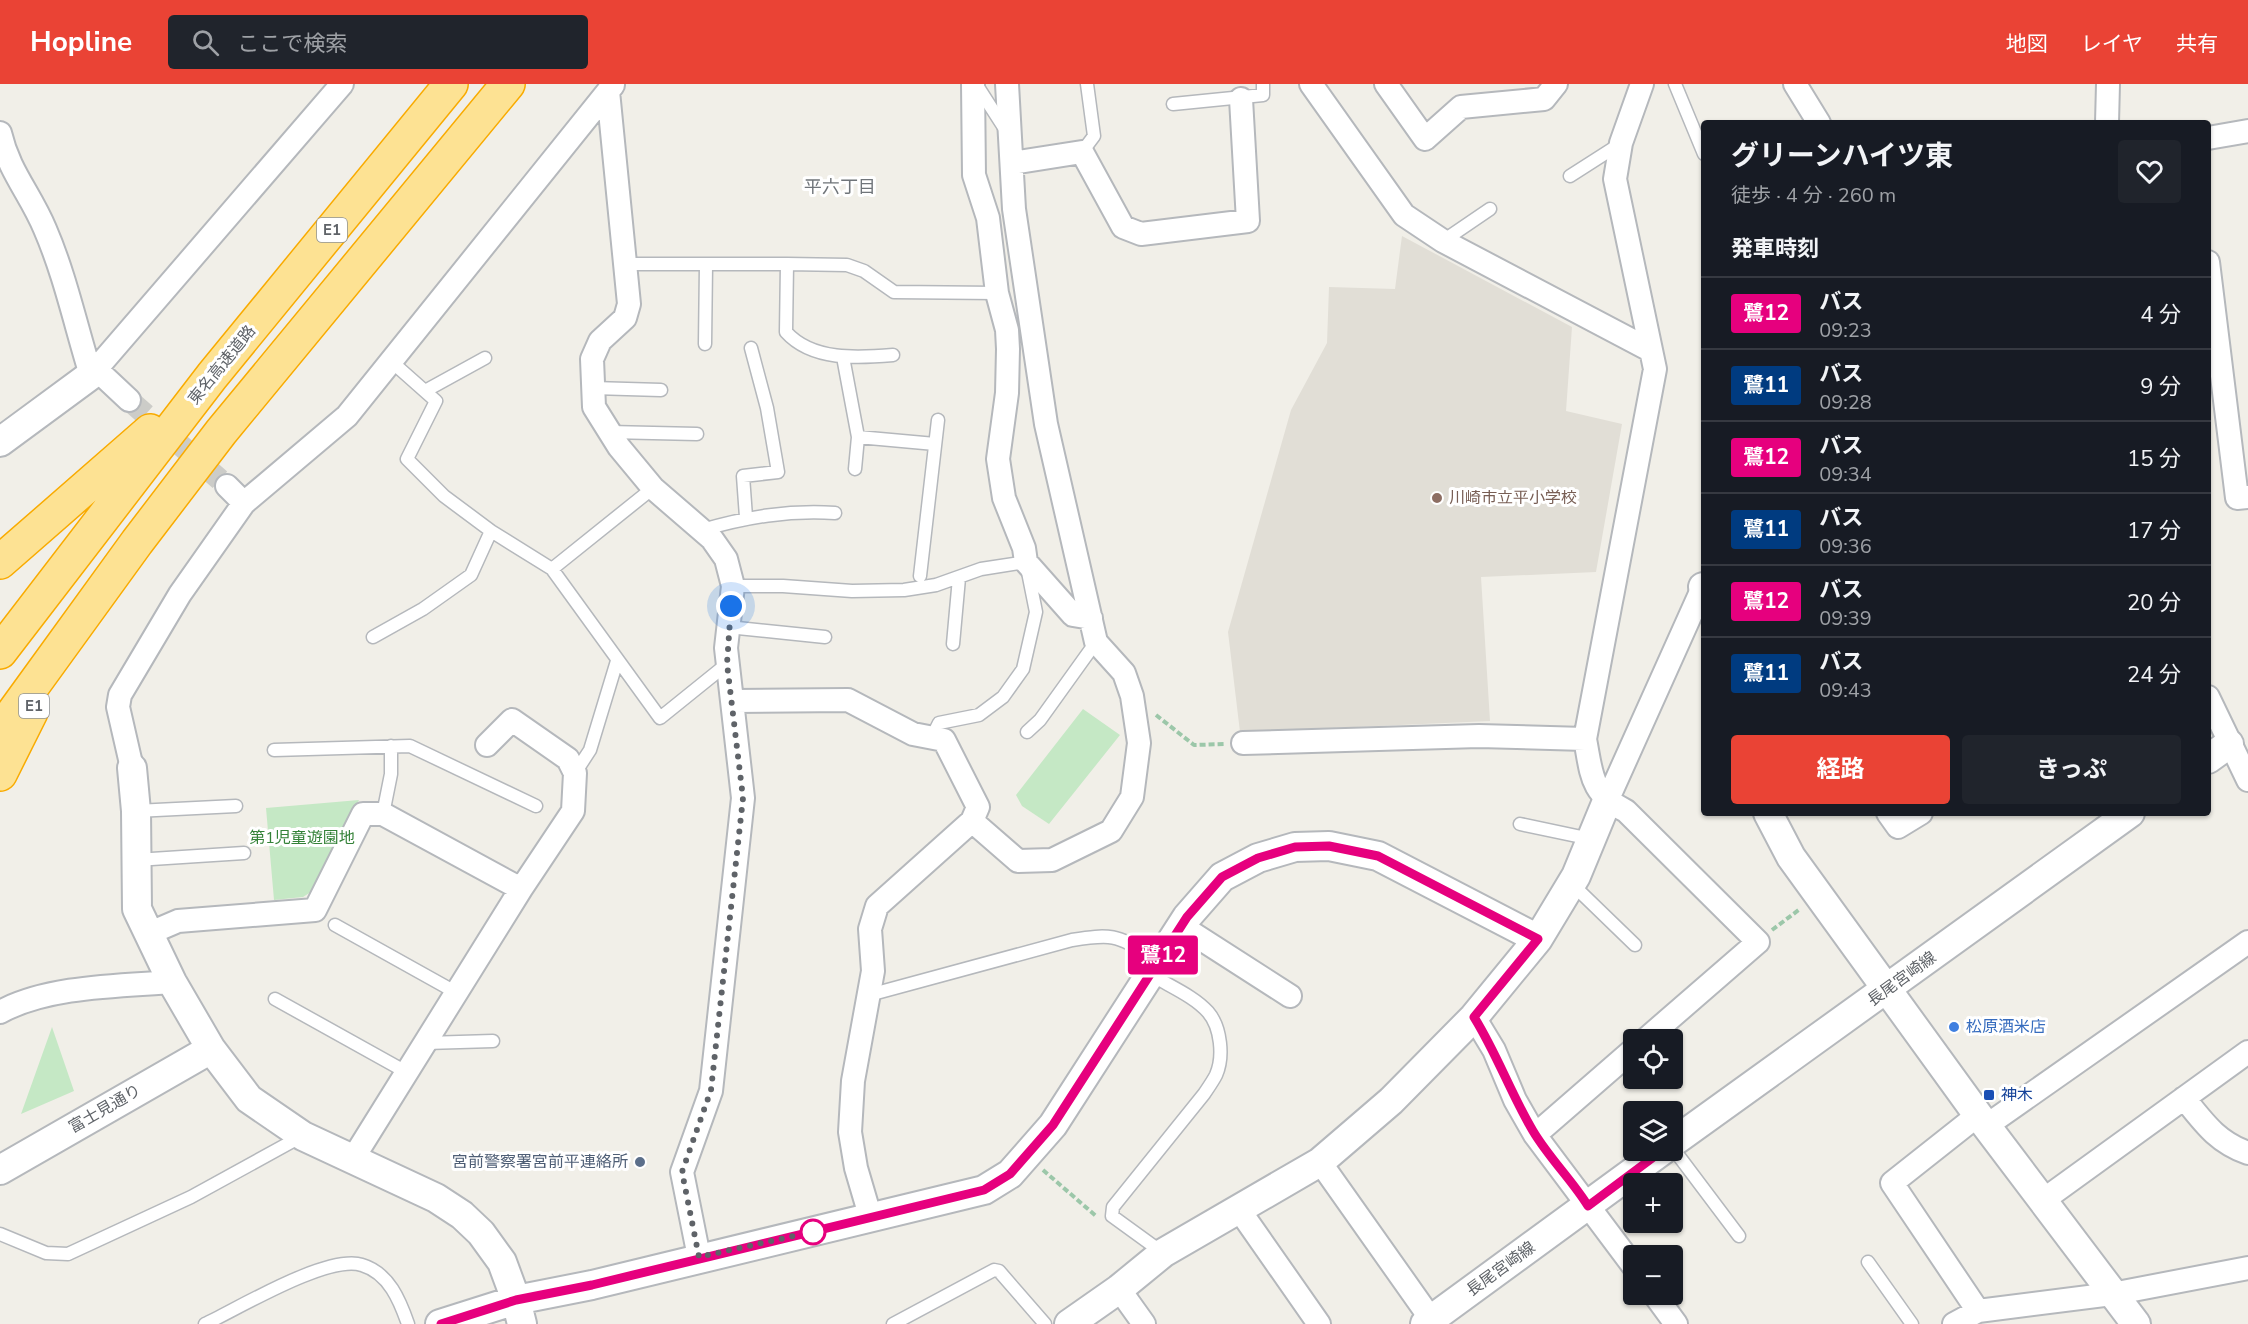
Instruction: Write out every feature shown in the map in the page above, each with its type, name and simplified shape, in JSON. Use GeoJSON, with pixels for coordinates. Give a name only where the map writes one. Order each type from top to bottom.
{"type":"FeatureCollection","features":[{"type":"Feature","properties":{"kind":"highway","name":"東名高速道路"},"geometry":{"type":"LineString","coordinates":[[3,640],[57,578],[212,376],[451,84]]}},
{"type":"Feature","properties":{"kind":"highway","name":"E1"},"geometry":{"type":"LineString","coordinates":[[0,774],[68,637],[221,432],[508,84]]}},
{"type":"Feature","properties":{"kind":"highway"},"geometry":{"type":"LineString","coordinates":[[6,555],[212,376]]}},
{"type":"Feature","properties":{"kind":"highway"},"geometry":{"type":"LineString","coordinates":[[0,731],[68,637]]}},
{"type":"Feature","properties":{"kind":"street"},"geometry":{"type":"LineString","coordinates":[[0,442],[94,373],[342,84]]}},
{"type":"Feature","properties":{"kind":"street"},"geometry":{"type":"LineString","coordinates":[[975,84],[975,175],[988,218],[997,293],[1008,349],[1007,393],[998,459],[1004,498],[1024,548],[1026,562],[1074,615],[1091,618]]}},
{"type":"Feature","properties":{"kind":"street"},"geometry":{"type":"LineString","coordinates":[[972,821],[1018,861],[1052,860],[1111,831],[1132,797],[1139,742],[1132,696],[1124,674],[1096,642],[1046,424],[1023,285],[1014,209],[1007,84]]}},
{"type":"Feature","properties":{"kind":"street"},"geometry":{"type":"LineString","coordinates":[[1311,84],[1404,215],[1443,241],[1650,350]]}},
{"type":"Feature","properties":{"kind":"street"},"geometry":{"type":"LineString","coordinates":[[1386,84],[1425,139],[1461,107],[1544,99],[1556,84]]}},
{"type":"Feature","properties":{"kind":"street"},"geometry":{"type":"LineString","coordinates":[[1642,84],[1622,143],[1615,179],[1655,369],[1585,739],[1593,780],[1607,801],[1626,811],[1758,942],[1658,1029]]}},
{"type":"Feature","properties":{"kind":"street"},"geometry":{"type":"LineString","coordinates":[[1795,84],[1817,120]]}},
{"type":"Feature","properties":{"kind":"street"},"geometry":{"type":"LineString","coordinates":[[2107,120],[2108,84]]}},
{"type":"Feature","properties":{"kind":"street"},"geometry":{"type":"LineString","coordinates":[[611,87],[627,264],[627,311],[625,318],[600,341],[592,359],[594,407],[609,432],[653,488],[702,530],[726,559],[733,586],[728,627],[727,664],[734,701],[743,798],[711,1090],[682,1172],[699,1257]]}},
{"type":"Feature","properties":{"kind":"street"},"geometry":{"type":"LineString","coordinates":[[519,1312],[502,1262],[481,1233],[462,1215],[436,1198],[354,1157],[303,1136],[249,1099],[211,1049],[172,982],[137,909],[136,812],[132,768],[118,707],[120,694],[180,594],[244,503],[347,416],[611,87]]}},
{"type":"Feature","properties":{"kind":"street"},"geometry":{"type":"LineString","coordinates":[[1012,163],[1082,152],[1123,227],[1141,234],[1248,221],[1241,99]]}},
{"type":"Feature","properties":{"kind":"street"},"geometry":{"type":"LineString","coordinates":[[2211,137],[2248,131]]}},
{"type":"Feature","properties":{"kind":"street"},"geometry":{"type":"LineString","coordinates":[[0,133],[5,154],[17,180],[32,200],[46,230],[94,373],[129,400]]}},
{"type":"Feature","properties":{"kind":"street"},"geometry":{"type":"LineString","coordinates":[[2211,286],[2237,498],[2248,496]]}},
{"type":"Feature","properties":{"kind":"street"},"geometry":{"type":"LineString","coordinates":[[227,486],[244,503]]}},
{"type":"Feature","properties":{"kind":"street"},"geometry":{"type":"LineString","coordinates":[[1070,1324],[1119,1289],[1163,1253],[1320,1162],[1391,1101],[1474,1017],[1538,939],[1572,884],[1701,594]]}},
{"type":"Feature","properties":{"kind":"street"},"geometry":{"type":"LineString","coordinates":[[734,701],[848,700],[914,734],[944,740],[978,807],[972,821],[877,906],[870,929],[873,971],[853,1081],[850,1132],[856,1168],[871,1219]]}},
{"type":"Feature","properties":{"kind":"street"},"geometry":{"type":"LineString","coordinates":[[2211,703],[2226,732],[2235,763]]}},
{"type":"Feature","properties":{"kind":"street"},"geometry":{"type":"LineString","coordinates":[[354,1157],[521,889],[573,811],[575,773],[568,759],[512,720],[486,745]]}},
{"type":"Feature","properties":{"kind":"street"},"geometry":{"type":"LineString","coordinates":[[1243,743],[1479,736],[1585,739]]}},
{"type":"Feature","properties":{"kind":"street"},"geometry":{"type":"LineString","coordinates":[[150,933],[178,921],[315,910],[363,814],[383,814],[521,889]]}},
{"type":"Feature","properties":{"kind":"street"},"geometry":{"type":"LineString","coordinates":[[1774,816],[1791,857],[1982,1120],[2136,1324]]}},
{"type":"Feature","properties":{"kind":"street"},"geometry":{"type":"LineString","coordinates":[[1890,816],[1898,827],[1916,816]]}},
{"type":"Feature","properties":{"kind":"street","name":"長尾宮崎線"},"geometry":{"type":"LineString","coordinates":[[1683,1137],[2126,816]]}},
{"type":"Feature","properties":{"kind":"street"},"geometry":{"type":"LineString","coordinates":[[440,1324],[519,1312],[592,1285],[699,1257],[871,1219],[984,1190],[1010,1174],[1053,1125],[1150,965],[1181,926],[1222,877],[1258,858],[1295,847],[1329,846],[1378,856],[1538,939]]}},
{"type":"Feature","properties":{"kind":"street"},"geometry":{"type":"LineString","coordinates":[[1181,926],[1290,996]]}},
{"type":"Feature","properties":{"kind":"street"},"geometry":{"type":"LineString","coordinates":[[1978,1311],[1892,1183],[2248,942]]}},
{"type":"Feature","properties":{"kind":"street"},"geometry":{"type":"LineString","coordinates":[[0,1012],[16,1004],[87,989],[172,982]]}},
{"type":"Feature","properties":{"kind":"street"},"geometry":{"type":"LineString","coordinates":[[1474,1017],[1494,1050],[1515,1100],[1535,1135],[1623,1252]]}},
{"type":"Feature","properties":{"kind":"street","name":"富士見通り"},"geometry":{"type":"LineString","coordinates":[[0,1170],[211,1049]]}},
{"type":"Feature","properties":{"kind":"street"},"geometry":{"type":"LineString","coordinates":[[2042,1201],[2248,1052]]}},
{"type":"Feature","properties":{"kind":"street"},"geometry":{"type":"LineString","coordinates":[[1535,1135],[1623,1059]]}},
{"type":"Feature","properties":{"kind":"street"},"geometry":{"type":"LineString","coordinates":[[2184,1098],[2214,1134],[2229,1146],[2248,1153]]}},
{"type":"Feature","properties":{"kind":"street","name":"長尾宮崎線"},"geometry":{"type":"LineString","coordinates":[[1428,1322],[1648,1161]]}},
{"type":"Feature","properties":{"kind":"street"},"geometry":{"type":"LineString","coordinates":[[1320,1162],[1428,1322]]}},
{"type":"Feature","properties":{"kind":"street"},"geometry":{"type":"LineString","coordinates":[[1239,1211],[1319,1324]]}},
{"type":"Feature","properties":{"kind":"street"},"geometry":{"type":"LineString","coordinates":[[1954,1324],[1978,1311],[2021,1315],[2112,1294],[2248,1269]]}},
{"type":"Feature","properties":{"kind":"street"},"geometry":{"type":"LineString","coordinates":[[1119,1289],[1144,1324]]}},
{"type":"Feature","properties":{"kind":"street"},"geometry":{"type":"LineString","coordinates":[[1662,1305],[1676,1324]]}},
{"type":"Feature","properties":{"kind":"lane"},"geometry":{"type":"LineString","coordinates":[[975,84],[1011,138]]}},
{"type":"Feature","properties":{"kind":"lane"},"geometry":{"type":"LineString","coordinates":[[1082,152],[1094,136],[1087,84]]}},
{"type":"Feature","properties":{"kind":"lane"},"geometry":{"type":"LineString","coordinates":[[1173,104],[1263,95],[1263,84]]}},
{"type":"Feature","properties":{"kind":"lane"},"geometry":{"type":"LineString","coordinates":[[1675,84],[1701,147]]}},
{"type":"Feature","properties":{"kind":"lane"},"geometry":{"type":"LineString","coordinates":[[1570,176],[1622,143]]}},
{"type":"Feature","properties":{"kind":"lane"},"geometry":{"type":"LineString","coordinates":[[1443,241],[1490,209]]}},
{"type":"Feature","properties":{"kind":"lane"},"geometry":{"type":"LineString","coordinates":[[627,264],[847,265],[864,270],[894,292],[997,293]]}},
{"type":"Feature","properties":{"kind":"lane"},"geometry":{"type":"LineString","coordinates":[[705,344],[706,264]]}},
{"type":"Feature","properties":{"kind":"lane"},"geometry":{"type":"LineString","coordinates":[[787,264],[786,332],[792,338],[818,351],[843,357],[893,355]]}},
{"type":"Feature","properties":{"kind":"lane"},"geometry":{"type":"LineString","coordinates":[[746,517],[743,476],[778,472],[767,408],[751,348]]}},
{"type":"Feature","properties":{"kind":"lane"},"geometry":{"type":"LineString","coordinates":[[843,357],[858,437],[855,469]]}},
{"type":"Feature","properties":{"kind":"lane"},"geometry":{"type":"LineString","coordinates":[[425,391],[486,358]]}},
{"type":"Feature","properties":{"kind":"lane"},"geometry":{"type":"LineString","coordinates":[[392,362],[436,401],[407,459],[444,496],[491,531],[552,569],[660,718],[727,664]]}},
{"type":"Feature","properties":{"kind":"lane"},"geometry":{"type":"LineString","coordinates":[[593,387],[661,390]]}},
{"type":"Feature","properties":{"kind":"lane"},"geometry":{"type":"LineString","coordinates":[[920,576],[938,420]]}},
{"type":"Feature","properties":{"kind":"lane"},"geometry":{"type":"LineString","coordinates":[[609,432],[697,434]]}},
{"type":"Feature","properties":{"kind":"lane"},"geometry":{"type":"LineString","coordinates":[[858,437],[935,444]]}},
{"type":"Feature","properties":{"kind":"lane"},"geometry":{"type":"LineString","coordinates":[[552,569],[653,488]]}},
{"type":"Feature","properties":{"kind":"lane"},"geometry":{"type":"LineString","coordinates":[[702,530],[746,517],[803,511],[835,513]]}},
{"type":"Feature","properties":{"kind":"lane"},"geometry":{"type":"LineString","coordinates":[[373,637],[423,609],[471,575],[491,531]]}},
{"type":"Feature","properties":{"kind":"lane"},"geometry":{"type":"LineString","coordinates":[[733,586],[783,586],[852,591],[904,590],[936,585],[959,578],[964,573],[981,569],[1026,562],[1036,612],[1023,669],[1003,697],[979,715],[939,723],[932,736]]}},
{"type":"Feature","properties":{"kind":"lane"},"geometry":{"type":"LineString","coordinates":[[953,644],[959,578]]}},
{"type":"Feature","properties":{"kind":"lane"},"geometry":{"type":"LineString","coordinates":[[728,627],[825,637]]}},
{"type":"Feature","properties":{"kind":"lane"},"geometry":{"type":"LineString","coordinates":[[1027,732],[1040,720],[1096,642]]}},
{"type":"Feature","properties":{"kind":"lane"},"geometry":{"type":"LineString","coordinates":[[575,773],[590,750],[617,661]]}},
{"type":"Feature","properties":{"kind":"lane"},"geometry":{"type":"LineString","coordinates":[[383,814],[391,774],[391,746]]}},
{"type":"Feature","properties":{"kind":"lane"},"geometry":{"type":"LineString","coordinates":[[274,750],[410,746],[536,806]]}},
{"type":"Feature","properties":{"kind":"lane"},"geometry":{"type":"LineString","coordinates":[[136,812],[236,806]]}},
{"type":"Feature","properties":{"kind":"lane"},"geometry":{"type":"LineString","coordinates":[[1520,824],[1591,839]]}},
{"type":"Feature","properties":{"kind":"lane"},"geometry":{"type":"LineString","coordinates":[[135,860],[244,853]]}},
{"type":"Feature","properties":{"kind":"lane"},"geometry":{"type":"LineString","coordinates":[[1572,884],[1635,945]]}},
{"type":"Feature","properties":{"kind":"lane"},"geometry":{"type":"LineString","coordinates":[[335,925],[457,993]]}},
{"type":"Feature","properties":{"kind":"lane"},"geometry":{"type":"LineString","coordinates":[[869,994],[1072,940],[1099,936],[1120,937],[1150,965],[1198,1003],[1209,1013],[1219,1038],[1220,1057],[1216,1074],[1204,1094],[1113,1207],[1112,1216],[1163,1253]]}},
{"type":"Feature","properties":{"kind":"lane"},"geometry":{"type":"LineString","coordinates":[[275,999],[408,1073]]}},
{"type":"Feature","properties":{"kind":"lane"},"geometry":{"type":"LineString","coordinates":[[426,1043],[493,1041]]}},
{"type":"Feature","properties":{"kind":"lane"},"geometry":{"type":"LineString","coordinates":[[0,1234],[46,1253],[69,1254],[191,1197],[303,1136]]}},
{"type":"Feature","properties":{"kind":"lane"},"geometry":{"type":"LineString","coordinates":[[1683,1160],[1739,1236]]}},
{"type":"Feature","properties":{"kind":"lane"},"geometry":{"type":"LineString","coordinates":[[1868,1262],[1912,1324]]}},
{"type":"Feature","properties":{"kind":"lane"},"geometry":{"type":"LineString","coordinates":[[206,1324],[320,1269],[344,1263],[362,1265],[379,1273],[398,1295],[408,1324]]}},
{"type":"Feature","properties":{"kind":"lane"},"geometry":{"type":"LineString","coordinates":[[894,1324],[994,1270],[999,1271],[1045,1324]]}},
{"type":"Feature","properties":{"kind":"path"},"geometry":{"type":"LineString","coordinates":[[1132,696],[1194,745],[1243,743]]}},
{"type":"Feature","properties":{"kind":"path"},"geometry":{"type":"LineString","coordinates":[[1758,942],[1819,893]]}},
{"type":"Feature","properties":{"kind":"path"},"geometry":{"type":"LineString","coordinates":[[1036,1163],[1099,1218]]}},
{"type":"Feature","properties":{"kind":"shaded area","name":"川崎市立平小学校"},"geometry":{"type":"Polygon","coordinates":[[[1402,236],[1572,327],[1566,411],[1622,424],[1596,572],[1481,577],[1490,721],[1240,732],[1228,632],[1291,410],[1327,343],[1329,287],[1395,289],[1402,236]]]}},
{"type":"Feature","properties":{"kind":"green space"},"geometry":{"type":"Polygon","coordinates":[[[1083,709],[1120,735],[1049,824],[1022,806],[1016,795],[1083,709]]]}},
{"type":"Feature","properties":{"kind":"green space","name":"第1児童遊園地"},"geometry":{"type":"Polygon","coordinates":[[[359,800],[314,890],[303,897],[274,900],[266,808],[359,800]]]}},
{"type":"Feature","properties":{"kind":"green space"},"geometry":{"type":"Polygon","coordinates":[[[52,1027],[74,1091],[21,1114],[52,1027]]]}},
{"type":"Feature","properties":{"kind":"tunnel"},"geometry":{"type":"LineString","coordinates":[[129,400],[227,486]]}},
{"type":"Feature","properties":{"kind":"bus line","name":"鷺12"},"geometry":{"type":"LineString","coordinates":[[441,1324],[516,1300],[592,1285],[699,1257],[871,1219],[984,1190],[1010,1174],[1053,1125],[1187,917],[1222,877],[1258,858],[1295,847],[1329,846],[1378,856],[1538,939],[1474,1017],[1494,1050],[1515,1100],[1535,1135],[1588,1206],[1648,1161]]}},
{"type":"Feature","properties":{"kind":"place","name":"川崎市立平小学校"},"geometry":{"type":"Point","coordinates":[1437,498]}},
{"type":"Feature","properties":{"kind":"place","name":"松原酒米店"},"geometry":{"type":"Point","coordinates":[1954,1027]}},
{"type":"Feature","properties":{"kind":"place","name":"神木"},"geometry":{"type":"Point","coordinates":[1989,1095]}},
{"type":"Feature","properties":{"kind":"place","name":"宮前警察署宮前平連絡所"},"geometry":{"type":"Point","coordinates":[640,1162]}},
{"type":"Feature","properties":{"kind":"district","name":"平六丁目"},"geometry":{"type":"Point","coordinates":[840,187]}},
{"type":"Feature","properties":{"kind":"route"},"geometry":{"type":"LineString","coordinates":[[731,606],[726,648],[734,701],[743,798],[711,1090],[693,1147],[682,1172],[684,1192],[699,1257],[816,1231],[813,1232]]}}]}
